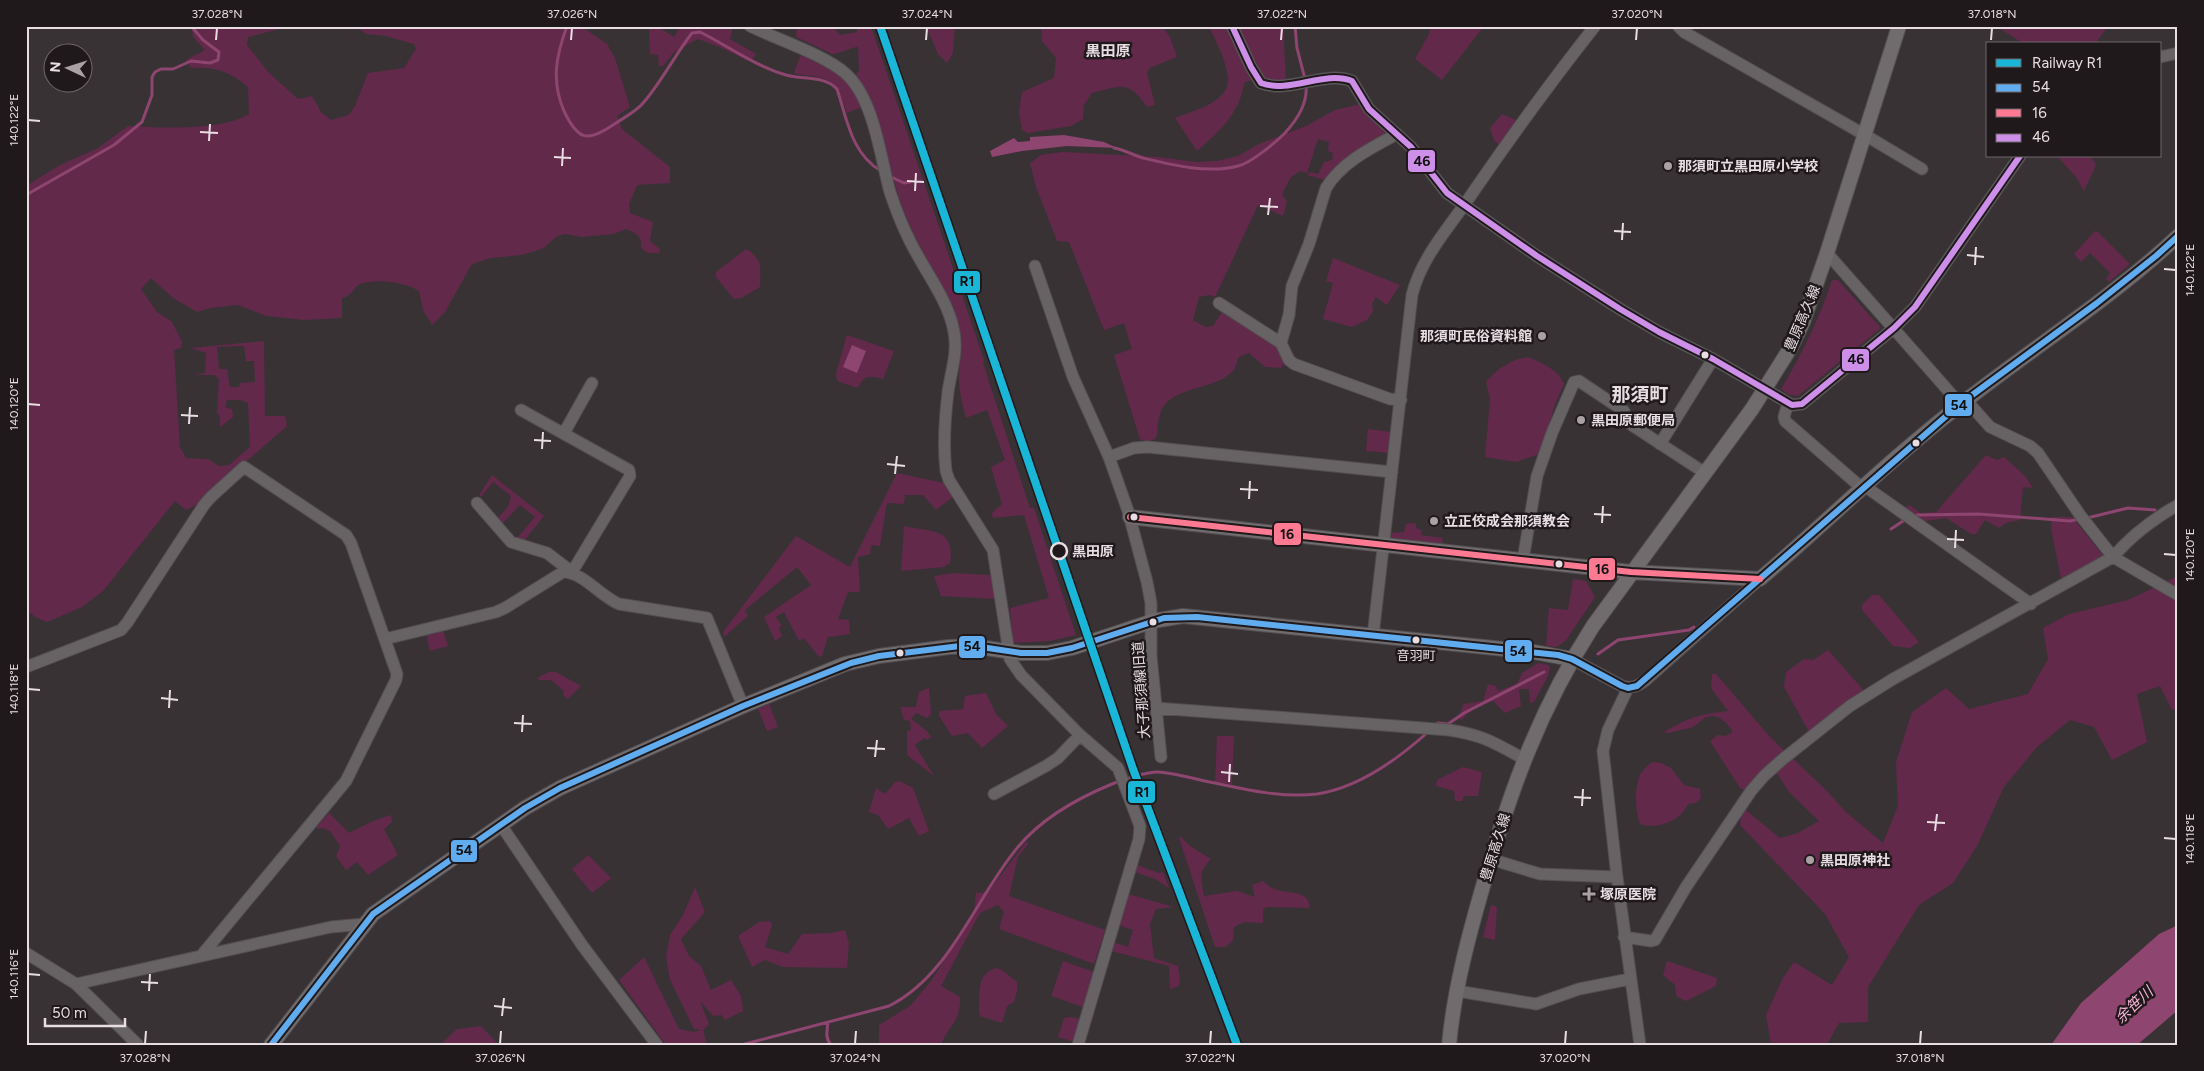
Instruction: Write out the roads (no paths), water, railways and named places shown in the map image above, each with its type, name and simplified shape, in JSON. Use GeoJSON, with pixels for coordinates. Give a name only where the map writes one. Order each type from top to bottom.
{"type":"FeatureCollection","features":[{"type":"Feature","properties":{"kind":"main road","name":"豊原高久線"},"geometry":{"type":"LineString","coordinates":[[1449,1045],[1457,991],[1473,920],[1490,859],[1524,759],[1548,702],[1592,626],[1765,389],[1791,347],[1803,322],[1827,253],[1898,26]]}},
{"type":"Feature","properties":{"kind":"main road"},"geometry":{"type":"LineString","coordinates":[[1130,517],[1631,572],[1760,579],[1963,402],[2097,303],[2178,236]]}},
{"type":"Feature","properties":{"kind":"main road"},"geometry":{"type":"LineString","coordinates":[[271,1045],[364,924],[391,901],[525,808],[560,788],[744,706],[845,664],[879,656],[960,646],[1034,654],[1059,651],[1164,618],[1197,617],[1534,652],[1572,659]]}},
{"type":"Feature","properties":{"kind":"street"},"geometry":{"type":"LineString","coordinates":[[750,26],[824,60],[844,72],[853,82],[867,107],[891,194],[908,237],[943,303],[954,332],[956,348],[948,392],[946,471],[949,480],[994,550],[1008,652],[1021,674],[1118,771],[1140,826],[1139,840],[1078,1045]]}},
{"type":"Feature","properties":{"kind":"street"},"geometry":{"type":"LineString","coordinates":[[1232,26],[1261,83],[1275,86],[1339,78],[1352,81],[1369,108],[1410,147],[1440,186],[1464,205],[1536,256],[1620,309],[1713,359],[1788,403],[1796,405],[1802,404],[1894,328],[1915,307],[2019,158]]}},
{"type":"Feature","properties":{"kind":"street"},"geometry":{"type":"LineString","coordinates":[[1373,636],[1415,282],[1421,268],[1520,123],[1595,26]]}},
{"type":"Feature","properties":{"kind":"street"},"geometry":{"type":"LineString","coordinates":[[1678,26],[1684,32],[1865,135],[1922,170]]}},
{"type":"Feature","properties":{"kind":"street"},"geometry":{"type":"LineString","coordinates":[[2162,57],[2178,53]]}},
{"type":"Feature","properties":{"kind":"street"},"geometry":{"type":"LineString","coordinates":[[1281,343],[1289,315],[1292,286],[1309,244],[1326,188],[1331,180],[1352,160],[1396,134]]}},
{"type":"Feature","properties":{"kind":"street"},"geometry":{"type":"LineString","coordinates":[[1827,253],[1963,402],[1990,427],[2030,446],[2038,453],[2080,515],[2113,558],[2178,595]]}},
{"type":"Feature","properties":{"kind":"street","name":"大子那須線旧道"},"geometry":{"type":"LineString","coordinates":[[1035,266],[1073,377],[1109,457],[1130,517],[1152,603],[1151,656],[1160,757]]}},
{"type":"Feature","properties":{"kind":"street"},"geometry":{"type":"LineString","coordinates":[[1219,303],[1281,343],[1294,364],[1390,399],[1401,400]]}},
{"type":"Feature","properties":{"kind":"street"},"geometry":{"type":"LineString","coordinates":[[1660,444],[1713,359]]}},
{"type":"Feature","properties":{"kind":"street"},"geometry":{"type":"LineString","coordinates":[[1523,560],[1537,476],[1552,433],[1574,382],[1579,381],[1624,411],[1627,422],[1705,473]]}},
{"type":"Feature","properties":{"kind":"street"},"geometry":{"type":"LineString","coordinates":[[564,432],[592,383]]}},
{"type":"Feature","properties":{"kind":"street"},"geometry":{"type":"LineString","coordinates":[[1788,403],[1784,416],[1785,421],[1864,488],[2031,604]]}},
{"type":"Feature","properties":{"kind":"street"},"geometry":{"type":"LineString","coordinates":[[521,410],[564,432],[629,470],[630,476],[572,572]]}},
{"type":"Feature","properties":{"kind":"street"},"geometry":{"type":"LineString","coordinates":[[1109,457],[1134,448],[1148,447],[1392,472]]}},
{"type":"Feature","properties":{"kind":"street"},"geometry":{"type":"LineString","coordinates":[[26,668],[121,630],[204,505],[244,467],[346,535],[351,542],[386,640],[397,674],[396,680],[346,781],[201,956]]}},
{"type":"Feature","properties":{"kind":"street"},"geometry":{"type":"LineString","coordinates":[[477,503],[511,542],[547,553],[608,600],[619,604],[707,618],[744,706]]}},
{"type":"Feature","properties":{"kind":"street"},"geometry":{"type":"LineString","coordinates":[[1624,937],[1655,940],[1686,887],[1751,791],[1764,776],[1790,753],[1850,706],[1893,680],[2113,558],[2126,542],[2156,518],[2178,505]]}},
{"type":"Feature","properties":{"kind":"street"},"geometry":{"type":"LineString","coordinates":[[386,640],[496,612],[506,608],[563,572],[572,572]]}},
{"type":"Feature","properties":{"kind":"street"},"geometry":{"type":"LineString","coordinates":[[1572,659],[1628,688],[1637,686],[1760,579]]}},
{"type":"Feature","properties":{"kind":"street"},"geometry":{"type":"LineString","coordinates":[[1628,688],[1608,730],[1603,751],[1624,937],[1640,1045]]}},
{"type":"Feature","properties":{"kind":"street"},"geometry":{"type":"LineString","coordinates":[[1156,708],[1449,730],[1480,736],[1524,759]]}},
{"type":"Feature","properties":{"kind":"street"},"geometry":{"type":"LineString","coordinates":[[994,794],[1058,758],[1080,735]]}},
{"type":"Feature","properties":{"kind":"street"},"geometry":{"type":"LineString","coordinates":[[501,825],[582,945],[657,1045]]}},
{"type":"Feature","properties":{"kind":"street"},"geometry":{"type":"LineString","coordinates":[[1490,859],[1540,874],[1617,877]]}},
{"type":"Feature","properties":{"kind":"street"},"geometry":{"type":"LineString","coordinates":[[76,984],[331,927],[364,924]]}},
{"type":"Feature","properties":{"kind":"street"},"geometry":{"type":"LineString","coordinates":[[26,953],[76,984],[138,1045]]}},
{"type":"Feature","properties":{"kind":"street"},"geometry":{"type":"LineString","coordinates":[[1457,991],[1532,1004],[1579,989],[1630,979]]}},
{"type":"Feature","properties":{"kind":"water"},"geometry":{"type":"Polygon","coordinates":[[[1064,135],[1104,142],[1117,148],[1067,146],[1022,151],[992,157],[990,151],[1014,138],[1018,142],[1030,141],[1030,137],[1064,135]]]}},
{"type":"Feature","properties":{"kind":"water"},"geometry":{"type":"Polygon","coordinates":[[[852,345],[866,351],[857,373],[843,367],[852,345]]]}},
{"type":"Feature","properties":{"kind":"water","name":"余笹川"},"geometry":{"type":"Polygon","coordinates":[[[2178,925],[2178,1010],[2137,1045],[2051,1045],[2081,1003],[2159,934],[2178,925]]]}},
{"type":"Feature","properties":{"kind":"waterway"},"geometry":{"type":"LineString","coordinates":[[26,195],[114,145],[142,122],[152,95],[152,77],[155,72],[161,69],[173,69],[191,61],[210,63],[218,60],[219,52],[203,40],[191,26]]}},
{"type":"Feature","properties":{"kind":"waterway"},"geometry":{"type":"LineString","coordinates":[[567,26],[556,68],[557,89],[569,121],[584,136],[604,131],[637,109],[657,85],[692,33],[700,32],[775,71],[786,75],[819,80],[832,85],[837,89],[847,123],[857,145],[871,164],[881,171]]}},
{"type":"Feature","properties":{"kind":"waterway"},"geometry":{"type":"LineString","coordinates":[[1295,26],[1297,48],[1305,79]]}},
{"type":"Feature","properties":{"kind":"waterway"},"geometry":{"type":"LineString","coordinates":[[1114,148],[1143,158],[1190,168],[1215,169],[1238,166],[1263,152],[1289,128],[1303,105],[1306,85]]}},
{"type":"Feature","properties":{"kind":"waterway"},"geometry":{"type":"LineString","coordinates":[[889,176],[904,183],[910,182]]}},
{"type":"Feature","properties":{"kind":"waterway"},"geometry":{"type":"LineString","coordinates":[[2087,518],[2128,508],[2155,510]]}},
{"type":"Feature","properties":{"kind":"waterway"},"geometry":{"type":"LineString","coordinates":[[1917,515],[1978,514],[2070,521],[2080,519]]}},
{"type":"Feature","properties":{"kind":"waterway"},"geometry":{"type":"LineString","coordinates":[[1891,529],[1903,521]]}},
{"type":"Feature","properties":{"kind":"waterway"},"geometry":{"type":"LineString","coordinates":[[1598,654],[1618,640],[1689,630],[1694,627]]}},
{"type":"Feature","properties":{"kind":"waterway"},"geometry":{"type":"LineString","coordinates":[[1434,726],[1438,723],[1448,724],[1464,713],[1544,672]]}},
{"type":"Feature","properties":{"kind":"waterway"},"geometry":{"type":"LineString","coordinates":[[741,1045],[889,1006],[911,992],[946,956],[988,889],[1018,847],[1049,818],[1074,802],[1112,784],[1134,776],[1162,772],[1266,793],[1317,794],[1332,791],[1362,779],[1390,762],[1428,732]]}},
{"type":"Feature","properties":{"kind":"waterway"},"geometry":{"type":"LineString","coordinates":[[828,1022],[827,1037],[831,1045]]}},
{"type":"Feature","properties":{"kind":"rail line","name":"R1"},"geometry":{"type":"LineString","coordinates":[[880,26],[1133,769],[1237,1045]]}},
{"type":"Feature","properties":{"kind":"place","name":"那須町立黒田原小学校"},"geometry":{"type":"Point","coordinates":[1668,166]}},
{"type":"Feature","properties":{"kind":"place","name":"那須町民俗資料館"},"geometry":{"type":"Point","coordinates":[1542,336]}},
{"type":"Feature","properties":{"kind":"place","name":"黒田原郵便局"},"geometry":{"type":"Point","coordinates":[1581,420]}},
{"type":"Feature","properties":{"kind":"place","name":"立正佼成会那須教会"},"geometry":{"type":"Point","coordinates":[1434,521]}},
{"type":"Feature","properties":{"kind":"place","name":"黒田原"},"geometry":{"type":"Point","coordinates":[1059,551]}},
{"type":"Feature","properties":{"kind":"place","name":"音羽町"},"geometry":{"type":"Point","coordinates":[1416,640]}},
{"type":"Feature","properties":{"kind":"place","name":"黒田原神社"},"geometry":{"type":"Point","coordinates":[1810,860]}},
{"type":"Feature","properties":{"kind":"place","name":"塚原医院"},"geometry":{"type":"Point","coordinates":[1589,894]}},
{"type":"Feature","properties":{"kind":"district","name":"黒田原"},"geometry":{"type":"Point","coordinates":[1108,51]}},
{"type":"Feature","properties":{"kind":"district","name":"那須町"},"geometry":{"type":"Point","coordinates":[1640,394]}}]}
